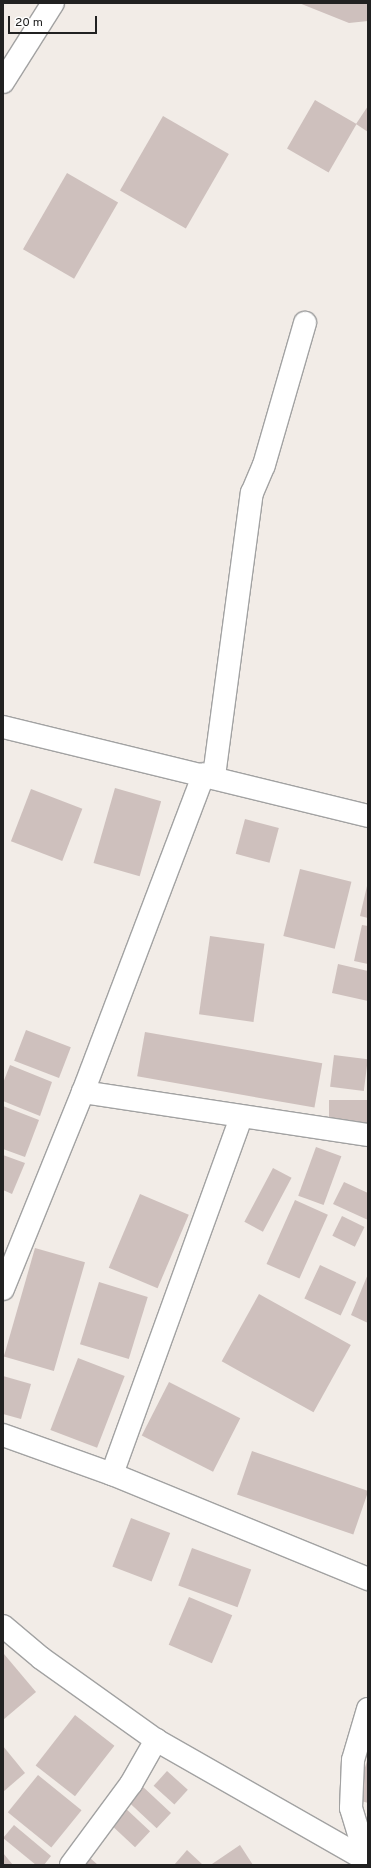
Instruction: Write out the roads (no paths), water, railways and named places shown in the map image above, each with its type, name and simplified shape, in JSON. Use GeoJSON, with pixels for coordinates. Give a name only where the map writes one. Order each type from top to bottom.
{"type":"FeatureCollection","features":[{"type":"Feature","properties":{"kind":"street"},"geometry":{"type":"LineString","coordinates":[[3,82],[53,3]]}},
{"type":"Feature","properties":{"kind":"street"},"geometry":{"type":"LineString","coordinates":[[3,1289],[209,775],[252,493],[264,465],[305,323]]}},
{"type":"Feature","properties":{"kind":"street"},"geometry":{"type":"LineString","coordinates":[[3,727],[209,775],[368,816]]}},
{"type":"Feature","properties":{"kind":"street"},"geometry":{"type":"LineString","coordinates":[[83,1092],[241,1118],[368,1135]]}},
{"type":"Feature","properties":{"kind":"street"},"geometry":{"type":"LineString","coordinates":[[112,1474],[241,1118]]}},
{"type":"Feature","properties":{"kind":"street"},"geometry":{"type":"LineString","coordinates":[[3,1435],[112,1474],[368,1579]]}},
{"type":"Feature","properties":{"kind":"street"},"geometry":{"type":"LineString","coordinates":[[3,1626],[41,1658],[156,1740],[367,1861]]}},
{"type":"Feature","properties":{"kind":"street"},"geometry":{"type":"LineString","coordinates":[[367,1861],[351,1808],[353,1760],[368,1709]]}},
{"type":"Feature","properties":{"kind":"street"},"geometry":{"type":"LineString","coordinates":[[71,1865],[131,1784],[156,1740]]}}]}
